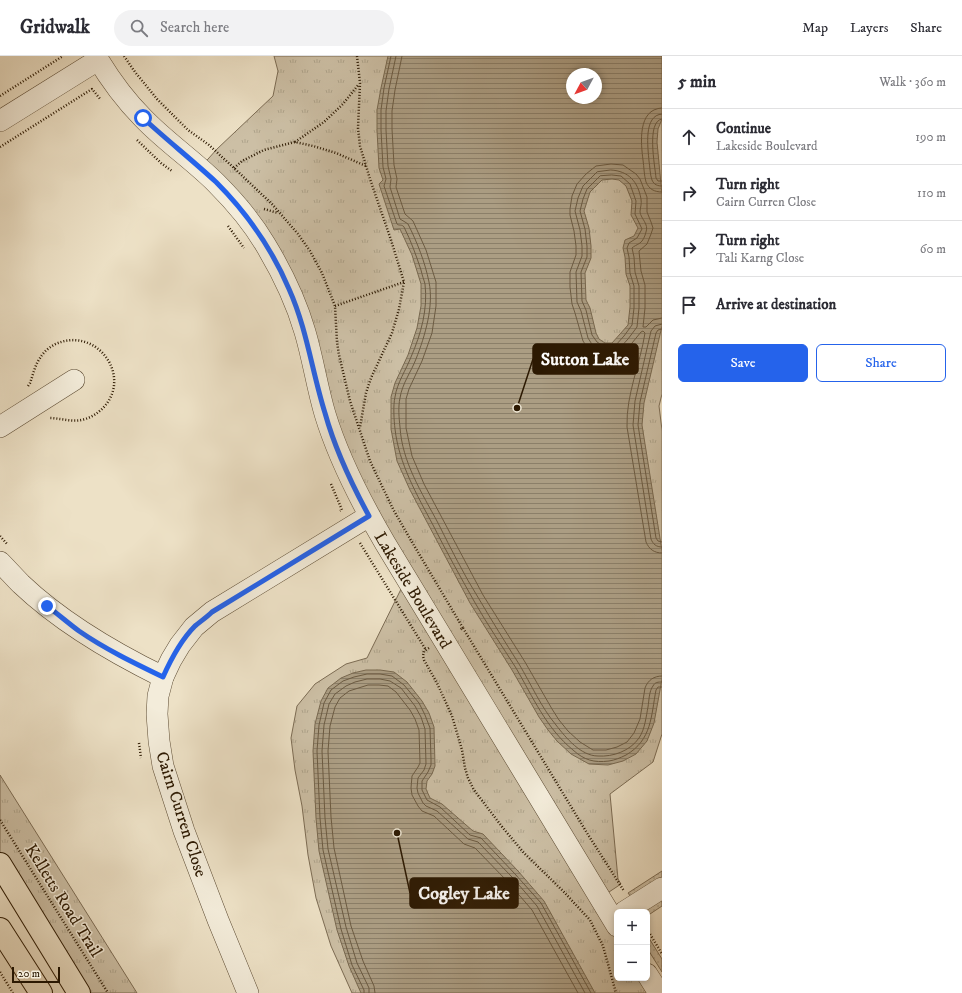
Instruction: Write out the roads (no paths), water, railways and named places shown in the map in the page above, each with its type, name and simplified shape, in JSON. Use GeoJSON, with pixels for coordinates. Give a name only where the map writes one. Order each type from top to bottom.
{"type":"FeatureCollection","features":[{"type":"Feature","properties":{"kind":"main road"},"geometry":{"type":"LineString","coordinates":[[1,867],[79,993]]}},
{"type":"Feature","properties":{"kind":"main road"},"geometry":{"type":"LineString","coordinates":[[0,929],[41,993]]}},
{"type":"Feature","properties":{"kind":"street"},"geometry":{"type":"LineString","coordinates":[[0,121],[97,58]]}},
{"type":"Feature","properties":{"kind":"street","name":"Lakeside Boulevard"},"geometry":{"type":"LineString","coordinates":[[97,58],[124,97],[143,118],[216,182],[254,226],[264,242],[283,276],[296,304],[305,332],[325,414],[334,441],[344,467],[369,516],[384,543],[617,909]]}},
{"type":"Feature","properties":{"kind":"street"},"geometry":{"type":"LineString","coordinates":[[0,427],[74,380]]}},
{"type":"Feature","properties":{"kind":"street","name":"Cairn Curren Close"},"geometry":{"type":"LineString","coordinates":[[248,993],[184,831],[164,766],[159,742],[157,714],[158,696],[163,677],[180,645],[194,628],[212,612],[369,516]]}},
{"type":"Feature","properties":{"kind":"street"},"geometry":{"type":"LineString","coordinates":[[5,554],[21,584],[47,606],[80,631],[127,659],[163,677]]}},
{"type":"Feature","properties":{"kind":"street"},"geometry":{"type":"LineString","coordinates":[[631,909],[662,888]]}},
{"type":"Feature","properties":{"kind":"street"},"geometry":{"type":"LineString","coordinates":[[650,979],[659,993]]}},
{"type":"Feature","properties":{"kind":"water"},"geometry":{"type":"Polygon","coordinates":[[[388,56],[662,56],[662,119],[658,129],[657,142],[662,195],[662,326],[644,403],[642,425],[662,551],[662,679],[654,723],[647,741],[636,754],[623,761],[608,765],[589,764],[571,754],[548,730],[470,603],[410,490],[397,461],[391,429],[391,397],[417,328],[421,306],[421,284],[412,255],[400,229],[394,230],[379,184],[383,180],[379,168],[377,110],[388,56]],[[602,180],[590,192],[584,211],[589,228],[591,246],[591,258],[585,273],[586,300],[590,308],[596,333],[599,339],[605,343],[612,343],[628,325],[630,286],[626,274],[623,248],[625,240],[634,236],[638,228],[631,215],[632,201],[626,186],[619,180],[602,180]]]}},
{"type":"Feature","properties":{"kind":"water"},"geometry":{"type":"Polygon","coordinates":[[[366,670],[394,672],[407,682],[422,701],[429,713],[434,727],[435,766],[427,781],[426,789],[430,798],[442,804],[473,831],[483,834],[544,901],[595,993],[361,993],[349,966],[337,930],[319,851],[313,751],[315,724],[321,701],[328,688],[341,678],[366,670]]]}},
{"type":"Feature","properties":{"kind":"place","name":"Sutton Lake"},"geometry":{"type":"Point","coordinates":[517,408]}},
{"type":"Feature","properties":{"kind":"place","name":"Cogley Lake"},"geometry":{"type":"Point","coordinates":[397,833]}}]}
